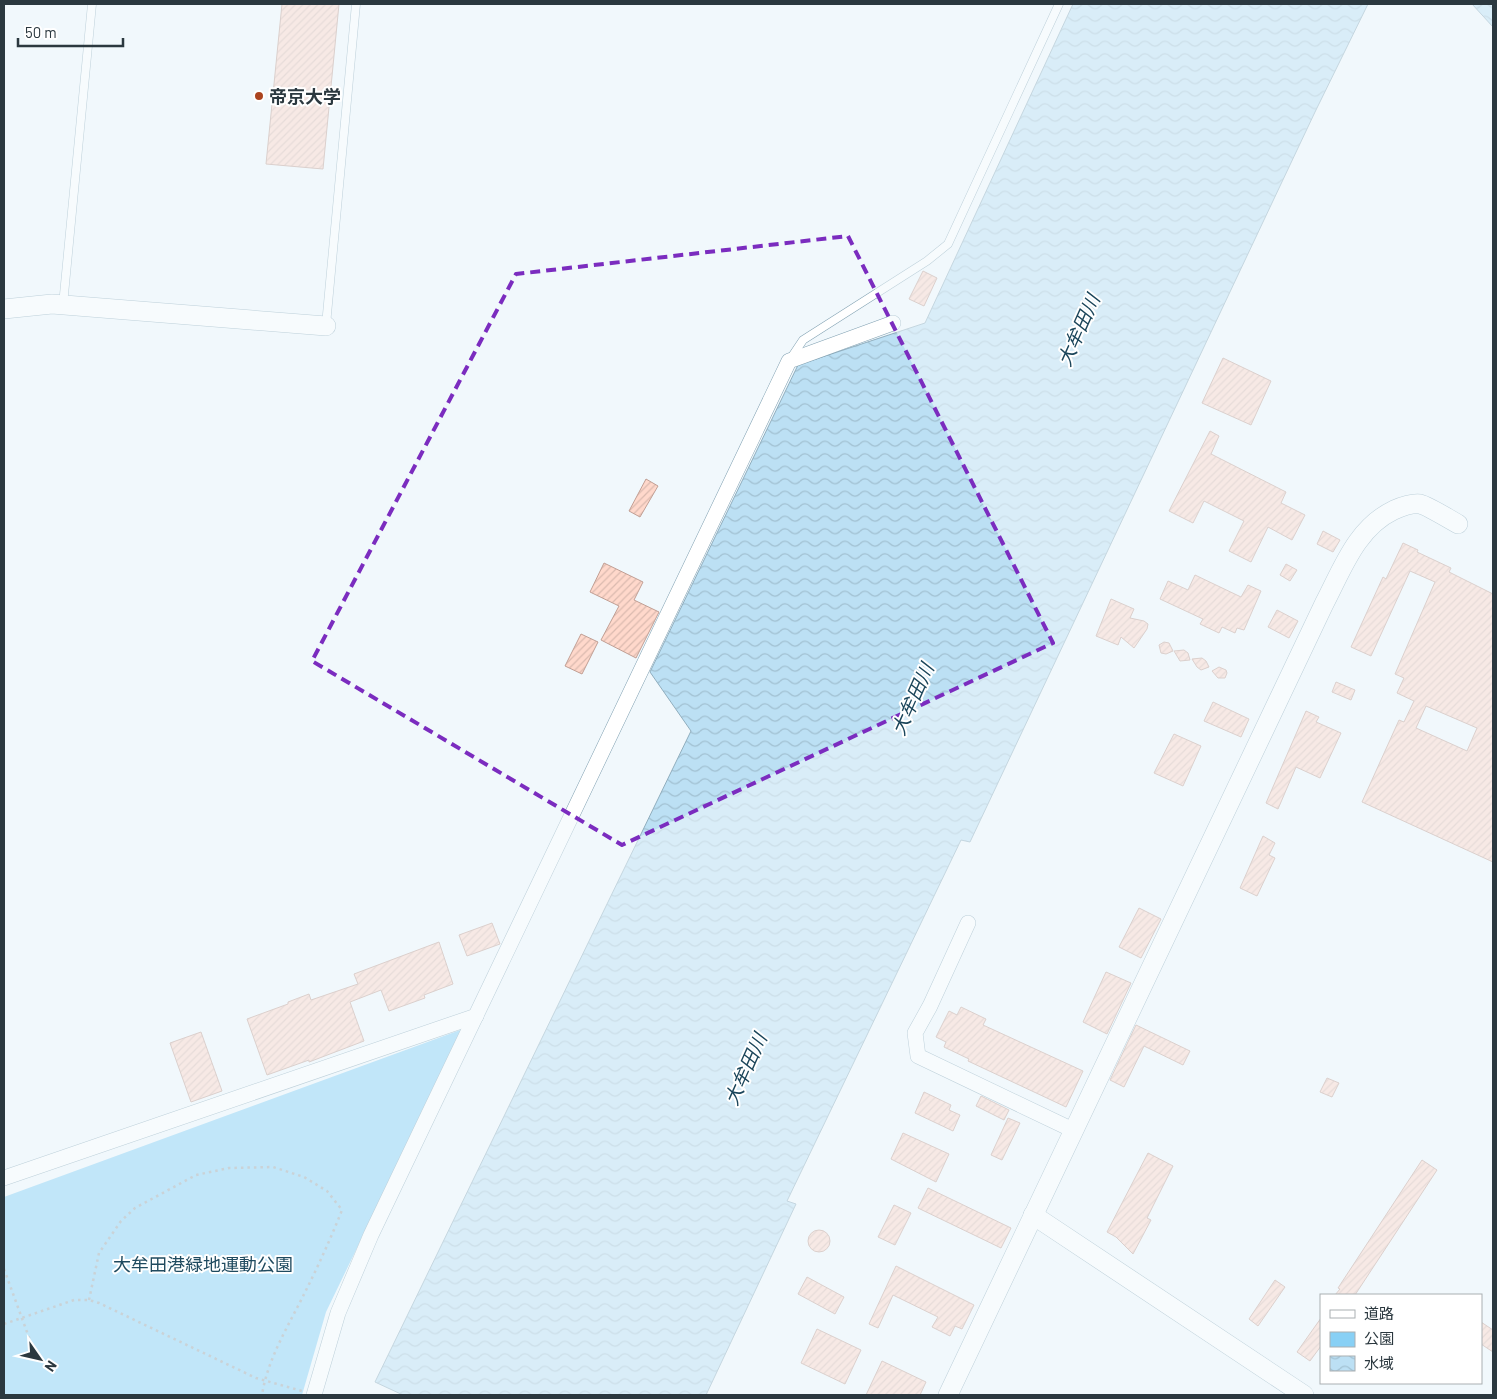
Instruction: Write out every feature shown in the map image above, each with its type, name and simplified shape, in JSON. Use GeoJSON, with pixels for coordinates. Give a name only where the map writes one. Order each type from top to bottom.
{"type":"FeatureCollection","features":[{"type":"Feature","properties":{"kind":"street"},"geometry":{"type":"LineString","coordinates":[[4,310],[52,304],[326,326]]}},
{"type":"Feature","properties":{"kind":"street"},"geometry":{"type":"LineString","coordinates":[[314,1395],[338,1313],[376,1226],[790,361],[893,323]]}},
{"type":"Feature","properties":{"kind":"street"},"geometry":{"type":"LineString","coordinates":[[948,1395],[1324,604],[1359,539],[1382,516],[1401,507],[1420,504],[1458,524]]}},
{"type":"Feature","properties":{"kind":"street"},"geometry":{"type":"LineString","coordinates":[[968,923],[930,1006],[915,1033],[918,1056],[1075,1131]]}},
{"type":"Feature","properties":{"kind":"street"},"geometry":{"type":"LineString","coordinates":[[4,1178],[476,1016]]}},
{"type":"Feature","properties":{"kind":"street"},"geometry":{"type":"LineString","coordinates":[[1033,1215],[1304,1395]]}},
{"type":"Feature","properties":{"kind":"lane"},"geometry":{"type":"LineString","coordinates":[[63,305],[92,4]]}},
{"type":"Feature","properties":{"kind":"lane"},"geometry":{"type":"LineString","coordinates":[[326,326],[356,4]]}},
{"type":"Feature","properties":{"kind":"lane"},"geometry":{"type":"LineString","coordinates":[[790,361],[803,340],[927,260],[948,244],[1059,4]]}},
{"type":"Feature","properties":{"kind":"path"},"geometry":{"type":"LineString","coordinates":[[89,1300],[99,1253],[121,1221],[136,1208],[196,1175],[229,1168],[273,1167],[304,1177],[327,1191],[342,1210],[273,1356],[264,1381],[262,1395]]}},
{"type":"Feature","properties":{"kind":"path"},"geometry":{"type":"LineString","coordinates":[[4,1269],[36,1354]]}},
{"type":"Feature","properties":{"kind":"path"},"geometry":{"type":"LineString","coordinates":[[4,1324],[74,1300],[89,1300],[264,1381],[314,1395]]}},
{"type":"Feature","properties":{"kind":"highlighted area"},"geometry":{"type":"Polygon","coordinates":[[[848,236],[1053,643],[622,845],[312,661],[516,274],[848,236]]]}},
{"type":"Feature","properties":{"kind":"green space","name":"大牟田港緑地運動公園"},"geometry":{"type":"Polygon","coordinates":[[[463,1029],[326,1312],[302,1395],[4,1395],[4,1197],[463,1029]]]}},
{"type":"Feature","properties":{"kind":"water","name":"大牟田川"},"geometry":{"type":"Polygon","coordinates":[[[1073,4],[1368,4],[1315,112],[970,842],[961,840],[787,1201],[796,1204],[706,1395],[403,1395],[375,1382],[691,731],[650,672],[798,365],[925,323],[1073,4]]]}},
{"type":"Feature","properties":{"kind":"water"},"geometry":{"type":"Polygon","coordinates":[[[1472,4],[1493,4],[1493,27],[1472,4]]]}},
{"type":"Feature","properties":{"kind":"building"},"geometry":{"type":"Polygon","coordinates":[[[282,4],[339,4],[323,169],[266,164],[282,4]]]}},
{"type":"Feature","properties":{"kind":"building"},"geometry":{"type":"Polygon","coordinates":[[[923,271],[937,278],[924,306],[909,299],[923,271]]]}},
{"type":"Feature","properties":{"kind":"building"},"geometry":{"type":"Polygon","coordinates":[[[1223,358],[1271,381],[1251,425],[1202,403],[1223,358]]]}},
{"type":"Feature","properties":{"kind":"building"},"geometry":{"type":"Polygon","coordinates":[[[1210,431],[1219,436],[1211,454],[1286,492],[1281,503],[1305,515],[1292,540],[1268,527],[1251,562],[1229,551],[1244,521],[1204,501],[1193,523],[1169,511],[1210,431]]]}},
{"type":"Feature","properties":{"kind":"building"},"geometry":{"type":"Polygon","coordinates":[[[646,479],[658,486],[640,517],[629,511],[646,479]]]}},
{"type":"Feature","properties":{"kind":"building"},"geometry":{"type":"Polygon","coordinates":[[[1323,531],[1340,540],[1333,552],[1317,544],[1323,531]]]}},
{"type":"Feature","properties":{"kind":"building"},"geometry":{"type":"Polygon","coordinates":[[[1403,543],[1418,550],[1417,552],[1451,568],[1449,572],[1493,594],[1493,862],[1362,802],[1399,720],[1404,722],[1414,701],[1397,693],[1404,678],[1395,674],[1435,582],[1410,571],[1371,656],[1351,647],[1383,577],[1386,579],[1403,543]],[[1426,706],[1416,728],[1467,751],[1477,728],[1426,706]]]}},
{"type":"Feature","properties":{"kind":"building"},"geometry":{"type":"Polygon","coordinates":[[[604,563],[643,582],[634,600],[659,612],[636,658],[601,640],[619,606],[590,592],[604,563]]]}},
{"type":"Feature","properties":{"kind":"building"},"geometry":{"type":"Polygon","coordinates":[[[1286,564],[1297,570],[1290,581],[1280,575],[1286,564]]]}},
{"type":"Feature","properties":{"kind":"building"},"geometry":{"type":"Polygon","coordinates":[[[1195,575],[1241,597],[1248,585],[1261,591],[1244,630],[1237,628],[1235,633],[1222,627],[1219,633],[1200,624],[1203,619],[1160,599],[1168,581],[1188,590],[1195,575]]]}},
{"type":"Feature","properties":{"kind":"building"},"geometry":{"type":"Polygon","coordinates":[[[1111,599],[1134,609],[1130,618],[1144,621],[1148,624],[1147,629],[1134,648],[1121,637],[1118,645],[1096,636],[1111,599]]]}},
{"type":"Feature","properties":{"kind":"building"},"geometry":{"type":"Polygon","coordinates":[[[1277,610],[1298,621],[1289,638],[1268,627],[1277,610]]]}},
{"type":"Feature","properties":{"kind":"building"},"geometry":{"type":"Polygon","coordinates":[[[581,634],[598,642],[582,674],[565,666],[581,634]]]}},
{"type":"Feature","properties":{"kind":"building"},"geometry":{"type":"Polygon","coordinates":[[[1164,642],[1169,643],[1173,651],[1166,654],[1161,653],[1159,645],[1164,642]]]}},
{"type":"Feature","properties":{"kind":"building"},"geometry":{"type":"Polygon","coordinates":[[[1184,650],[1188,653],[1190,660],[1180,661],[1174,651],[1184,650]]]}},
{"type":"Feature","properties":{"kind":"building"},"geometry":{"type":"Polygon","coordinates":[[[1202,658],[1209,667],[1201,670],[1192,659],[1202,658]]]}},
{"type":"Feature","properties":{"kind":"building"},"geometry":{"type":"Polygon","coordinates":[[[1219,667],[1226,670],[1225,678],[1218,678],[1212,671],[1219,667]]]}},
{"type":"Feature","properties":{"kind":"building"},"geometry":{"type":"Polygon","coordinates":[[[1336,682],[1355,690],[1351,700],[1332,692],[1336,682]]]}},
{"type":"Feature","properties":{"kind":"building"},"geometry":{"type":"Polygon","coordinates":[[[1213,702],[1249,719],[1241,737],[1204,721],[1213,702]]]}},
{"type":"Feature","properties":{"kind":"building"},"geometry":{"type":"Polygon","coordinates":[[[1306,711],[1319,717],[1316,722],[1341,733],[1320,778],[1296,767],[1278,809],[1266,803],[1306,711]]]}},
{"type":"Feature","properties":{"kind":"building"},"geometry":{"type":"Polygon","coordinates":[[[1174,734],[1201,746],[1183,786],[1154,773],[1174,734]]]}},
{"type":"Feature","properties":{"kind":"building"},"geometry":{"type":"Polygon","coordinates":[[[1263,836],[1275,843],[1269,855],[1275,858],[1257,896],[1240,888],[1263,836]]]}},
{"type":"Feature","properties":{"kind":"building"},"geometry":{"type":"Polygon","coordinates":[[[1139,908],[1161,919],[1141,958],[1119,947],[1139,908]]]}},
{"type":"Feature","properties":{"kind":"building"},"geometry":{"type":"Polygon","coordinates":[[[492,923],[500,944],[467,956],[459,935],[492,923]]]}},
{"type":"Feature","properties":{"kind":"building"},"geometry":{"type":"Polygon","coordinates":[[[439,942],[453,984],[424,995],[425,998],[389,1011],[381,990],[350,1002],[364,1041],[309,1062],[309,1060],[267,1075],[247,1019],[309,994],[311,1000],[358,984],[354,974],[439,942]]]}},
{"type":"Feature","properties":{"kind":"building"},"geometry":{"type":"Polygon","coordinates":[[[1106,972],[1131,983],[1107,1034],[1083,1022],[1106,972]]]}},
{"type":"Feature","properties":{"kind":"building"},"geometry":{"type":"Polygon","coordinates":[[[961,1007],[986,1019],[983,1025],[1083,1071],[1066,1107],[968,1061],[969,1059],[944,1047],[946,1042],[936,1037],[949,1011],[957,1015],[961,1007]]]}},
{"type":"Feature","properties":{"kind":"building"},"geometry":{"type":"Polygon","coordinates":[[[1136,1025],[1190,1051],[1183,1065],[1144,1046],[1124,1087],[1110,1080],[1136,1025]]]}},
{"type":"Feature","properties":{"kind":"building"},"geometry":{"type":"Polygon","coordinates":[[[201,1032],[222,1091],[191,1102],[170,1043],[201,1032]]]}},
{"type":"Feature","properties":{"kind":"building"},"geometry":{"type":"Polygon","coordinates":[[[1327,1078],[1339,1083],[1332,1097],[1320,1092],[1327,1078]]]}},
{"type":"Feature","properties":{"kind":"building"},"geometry":{"type":"Polygon","coordinates":[[[924,1092],[951,1105],[949,1110],[960,1115],[953,1131],[915,1113],[924,1092]]]}},
{"type":"Feature","properties":{"kind":"building"},"geometry":{"type":"Polygon","coordinates":[[[981,1096],[1009,1110],[1004,1120],[976,1106],[981,1096]]]}},
{"type":"Feature","properties":{"kind":"building"},"geometry":{"type":"Polygon","coordinates":[[[1008,1118],[1020,1123],[1002,1160],[991,1155],[1008,1118]]]}},
{"type":"Feature","properties":{"kind":"building"},"geometry":{"type":"Polygon","coordinates":[[[903,1133],[949,1154],[936,1182],[891,1159],[903,1133]]]}},
{"type":"Feature","properties":{"kind":"building"},"geometry":{"type":"Polygon","coordinates":[[[1148,1153],[1173,1166],[1147,1218],[1151,1220],[1133,1254],[1116,1237],[1107,1232],[1148,1153]]]}},
{"type":"Feature","properties":{"kind":"building"},"geometry":{"type":"Polygon","coordinates":[[[1422,1160],[1437,1170],[1356,1294],[1336,1294],[1340,1289],[1338,1288],[1422,1160]]]}},
{"type":"Feature","properties":{"kind":"building"},"geometry":{"type":"Polygon","coordinates":[[[928,1188],[1011,1228],[1001,1248],[918,1208],[928,1188]]]}},
{"type":"Feature","properties":{"kind":"building"},"geometry":{"type":"Polygon","coordinates":[[[894,1205],[911,1213],[895,1245],[878,1237],[894,1205]]]}},
{"type":"Feature","properties":{"kind":"building"},"geometry":{"type":"Polygon","coordinates":[[[819,1230],[827,1233],[830,1241],[827,1249],[819,1252],[811,1249],[808,1241],[811,1233],[819,1230]]]}},
{"type":"Feature","properties":{"kind":"building"},"geometry":{"type":"Polygon","coordinates":[[[896,1266],[974,1305],[962,1329],[955,1326],[950,1336],[932,1327],[938,1317],[893,1295],[878,1328],[869,1324],[896,1266]]]}},
{"type":"Feature","properties":{"kind":"building"},"geometry":{"type":"Polygon","coordinates":[[[807,1277],[844,1297],[835,1314],[798,1294],[807,1277]]]}},
{"type":"Feature","properties":{"kind":"building"},"geometry":{"type":"Polygon","coordinates":[[[1275,1280],[1285,1287],[1258,1326],[1249,1319],[1275,1280]]]}},
{"type":"Feature","properties":{"kind":"building"},"geometry":{"type":"Polygon","coordinates":[[[1320,1319],[1320,1347],[1310,1361],[1297,1352],[1320,1319]]]}},
{"type":"Feature","properties":{"kind":"building"},"geometry":{"type":"Polygon","coordinates":[[[1482,1323],[1493,1330],[1493,1352],[1482,1345],[1482,1323]]]}},
{"type":"Feature","properties":{"kind":"building"},"geometry":{"type":"Polygon","coordinates":[[[817,1329],[861,1350],[845,1384],[801,1363],[817,1329]]]}},
{"type":"Feature","properties":{"kind":"building"},"geometry":{"type":"Polygon","coordinates":[[[882,1361],[926,1382],[920,1395],[866,1395],[882,1361]]]}},
{"type":"Feature","properties":{"kind":"place","name":"帝京大学"},"geometry":{"type":"Point","coordinates":[259,96]}}]}
